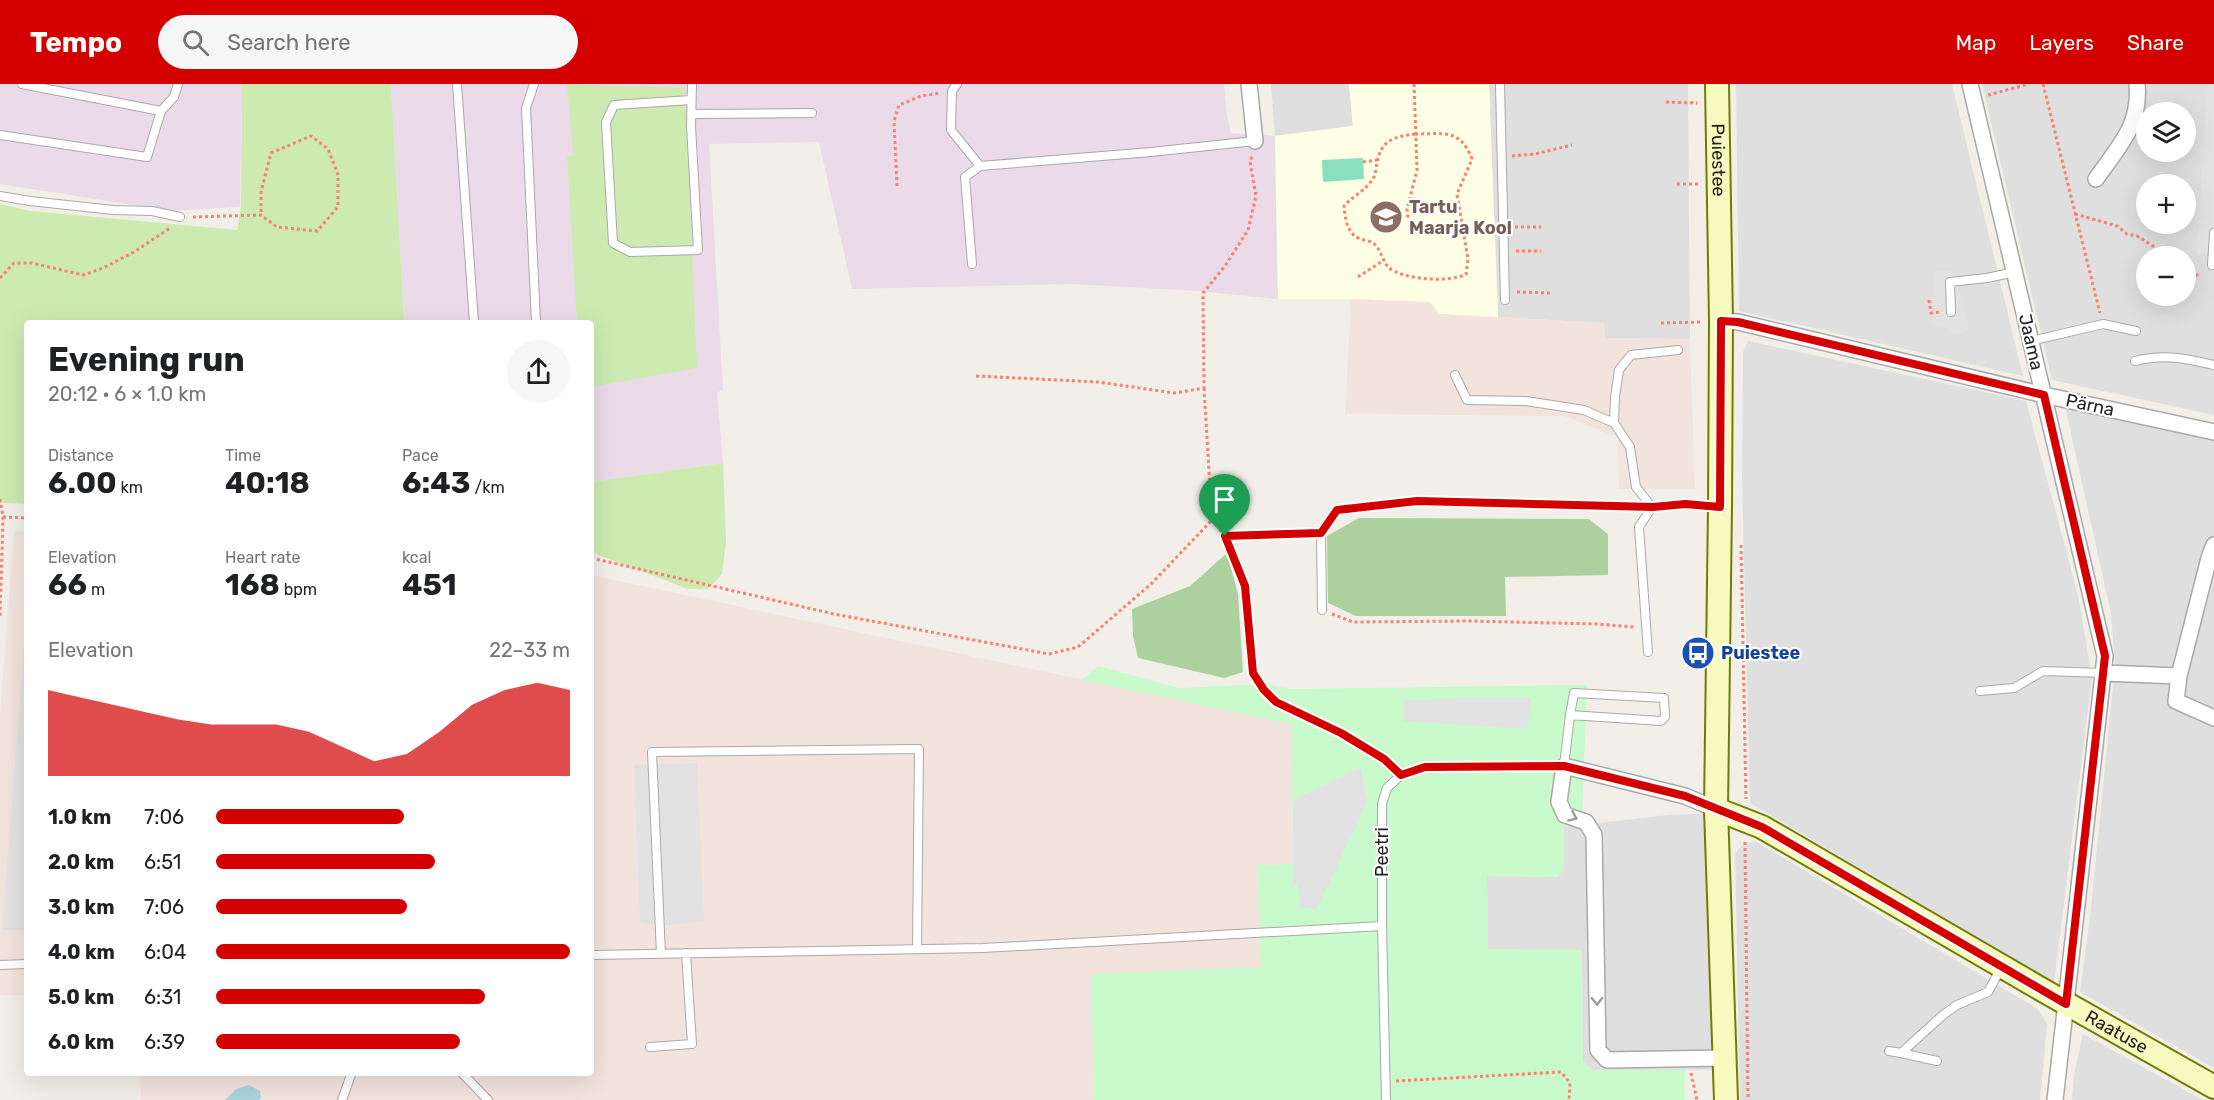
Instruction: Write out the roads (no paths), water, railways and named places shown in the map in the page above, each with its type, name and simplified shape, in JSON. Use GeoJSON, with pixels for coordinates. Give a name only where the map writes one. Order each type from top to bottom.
{"type":"FeatureCollection","features":[{"type":"Feature","properties":{"kind":"main road","name":"Puiestee"},"geometry":{"type":"LineString","coordinates":[[1717,94],[1721,321],[1716,809],[1726,1100]]}},
{"type":"Feature","properties":{"kind":"main road","name":"Raatuse"},"geometry":{"type":"LineString","coordinates":[[1716,809],[1762,827],[2066,1004],[2214,1087]]}},
{"type":"Feature","properties":{"kind":"street"},"geometry":{"type":"LineString","coordinates":[[1249,84],[1255,141]]}},
{"type":"Feature","properties":{"kind":"street"},"geometry":{"type":"LineString","coordinates":[[2096,179],[2134,124],[2138,96],[2137,84]]}},
{"type":"Feature","properties":{"kind":"street","name":"Jaama"},"geometry":{"type":"LineString","coordinates":[[1972,91],[2105,656],[2055,1100]]}},
{"type":"Feature","properties":{"kind":"street","name":"Pärna"},"geometry":{"type":"LineString","coordinates":[[1721,321],[1738,322],[2044,395],[2214,432]]}},
{"type":"Feature","properties":{"kind":"street"},"geometry":{"type":"LineString","coordinates":[[2214,545],[2179,676],[2176,701],[2214,718]]}},
{"type":"Feature","properties":{"kind":"street"},"geometry":{"type":"LineString","coordinates":[[2104,673],[2179,676]]}},
{"type":"Feature","properties":{"kind":"street"},"geometry":{"type":"LineString","coordinates":[[1564,766],[1560,802],[1564,815],[1586,822],[1594,835],[1598,1050],[1607,1060],[1724,1058]]}},
{"type":"Feature","properties":{"kind":"street","name":"Raatuse"},"geometry":{"type":"LineString","coordinates":[[1564,766],[1685,796],[1716,809]]}},
{"type":"Feature","properties":{"kind":"lane"},"geometry":{"type":"LineString","coordinates":[[22,84],[67,88],[160,111]]}},
{"type":"Feature","properties":{"kind":"lane"},"geometry":{"type":"LineString","coordinates":[[0,135],[147,158],[160,111],[174,97],[178,84]]}},
{"type":"Feature","properties":{"kind":"lane"},"geometry":{"type":"LineString","coordinates":[[457,84],[474,320]]}},
{"type":"Feature","properties":{"kind":"lane"},"geometry":{"type":"LineString","coordinates":[[534,84],[526,108],[536,320]]}},
{"type":"Feature","properties":{"kind":"lane"},"geometry":{"type":"LineString","coordinates":[[691,100],[614,105],[606,122],[613,243],[630,252],[698,250],[691,114],[692,84]]}},
{"type":"Feature","properties":{"kind":"lane"},"geometry":{"type":"LineString","coordinates":[[1500,84],[1505,296]]}},
{"type":"Feature","properties":{"kind":"lane"},"geometry":{"type":"LineString","coordinates":[[954,87],[951,130],[980,165]]}},
{"type":"Feature","properties":{"kind":"lane"},"geometry":{"type":"LineString","coordinates":[[691,114],[812,113]]}},
{"type":"Feature","properties":{"kind":"lane"},"geometry":{"type":"LineString","coordinates":[[972,264],[965,177],[980,165],[1152,152],[1255,141]]}},
{"type":"Feature","properties":{"kind":"lane"},"geometry":{"type":"LineString","coordinates":[[0,196],[113,210],[152,211],[180,217]]}},
{"type":"Feature","properties":{"kind":"lane"},"geometry":{"type":"LineString","coordinates":[[2212,265],[2214,233]]}},
{"type":"Feature","properties":{"kind":"lane"},"geometry":{"type":"LineString","coordinates":[[1951,312],[1950,282],[2015,272]]}},
{"type":"Feature","properties":{"kind":"lane"},"geometry":{"type":"LineString","coordinates":[[2031,341],[2103,324],[2136,330]]}},
{"type":"Feature","properties":{"kind":"lane"},"geometry":{"type":"LineString","coordinates":[[1614,423],[1619,370],[1631,355],[1678,350]]}},
{"type":"Feature","properties":{"kind":"lane"},"geometry":{"type":"LineString","coordinates":[[2135,361],[2154,357],[2176,357],[2214,365]]}},
{"type":"Feature","properties":{"kind":"lane"},"geometry":{"type":"LineString","coordinates":[[1455,375],[1467,400],[1526,400],[1584,410],[1614,423],[1630,447],[1636,487],[1653,507]]}},
{"type":"Feature","properties":{"kind":"lane"},"geometry":{"type":"LineString","coordinates":[[1322,610],[1321,533],[1337,510],[1417,501],[1653,507],[1685,504],[1720,507]]}},
{"type":"Feature","properties":{"kind":"lane"},"geometry":{"type":"LineString","coordinates":[[1648,651],[1639,527],[1653,507]]}},
{"type":"Feature","properties":{"kind":"lane"},"geometry":{"type":"LineString","coordinates":[[1980,692],[2014,688],[2043,671],[2104,673]]}},
{"type":"Feature","properties":{"kind":"lane"},"geometry":{"type":"LineString","coordinates":[[1564,766],[1570,715],[1574,693],[1664,698],[1665,717],[1661,721],[1570,715]]}},
{"type":"Feature","properties":{"kind":"lane"},"geometry":{"type":"LineString","coordinates":[[661,954],[652,752],[919,748],[917,949]]}},
{"type":"Feature","properties":{"kind":"lane","name":"Peetri"},"geometry":{"type":"LineString","coordinates":[[1386,1100],[1382,804],[1387,788],[1401,775],[1425,767],[1564,766]]}},
{"type":"Feature","properties":{"kind":"lane"},"geometry":{"type":"LineString","coordinates":[[594,955],[983,948],[1382,926]]}},
{"type":"Feature","properties":{"kind":"lane"},"geometry":{"type":"LineString","coordinates":[[650,1047],[692,1044],[686,953]]}},
{"type":"Feature","properties":{"kind":"lane"},"geometry":{"type":"LineString","coordinates":[[0,965],[24,964]]}},
{"type":"Feature","properties":{"kind":"lane"},"geometry":{"type":"LineString","coordinates":[[1901,1053],[1951,1009],[1988,992],[2001,966]]}},
{"type":"Feature","properties":{"kind":"lane"},"geometry":{"type":"LineString","coordinates":[[1889,1051],[1937,1061]]}},
{"type":"Feature","properties":{"kind":"lane"},"geometry":{"type":"LineString","coordinates":[[342,1100],[351,1076]]}},
{"type":"Feature","properties":{"kind":"lane"},"geometry":{"type":"LineString","coordinates":[[465,1076],[488,1100]]}},
{"type":"Feature","properties":{"kind":"water"},"geometry":{"type":"Polygon","coordinates":[[[249,1085],[260,1091],[259,1100],[225,1100],[236,1089],[249,1085]]]}},
{"type":"Feature","properties":{"kind":"place","name":"Tartu Maarja Kool"},"geometry":{"type":"Point","coordinates":[1386,217]}},
{"type":"Feature","properties":{"kind":"place","name":"Puiestee"},"geometry":{"type":"Point","coordinates":[1698,653]}}]}
